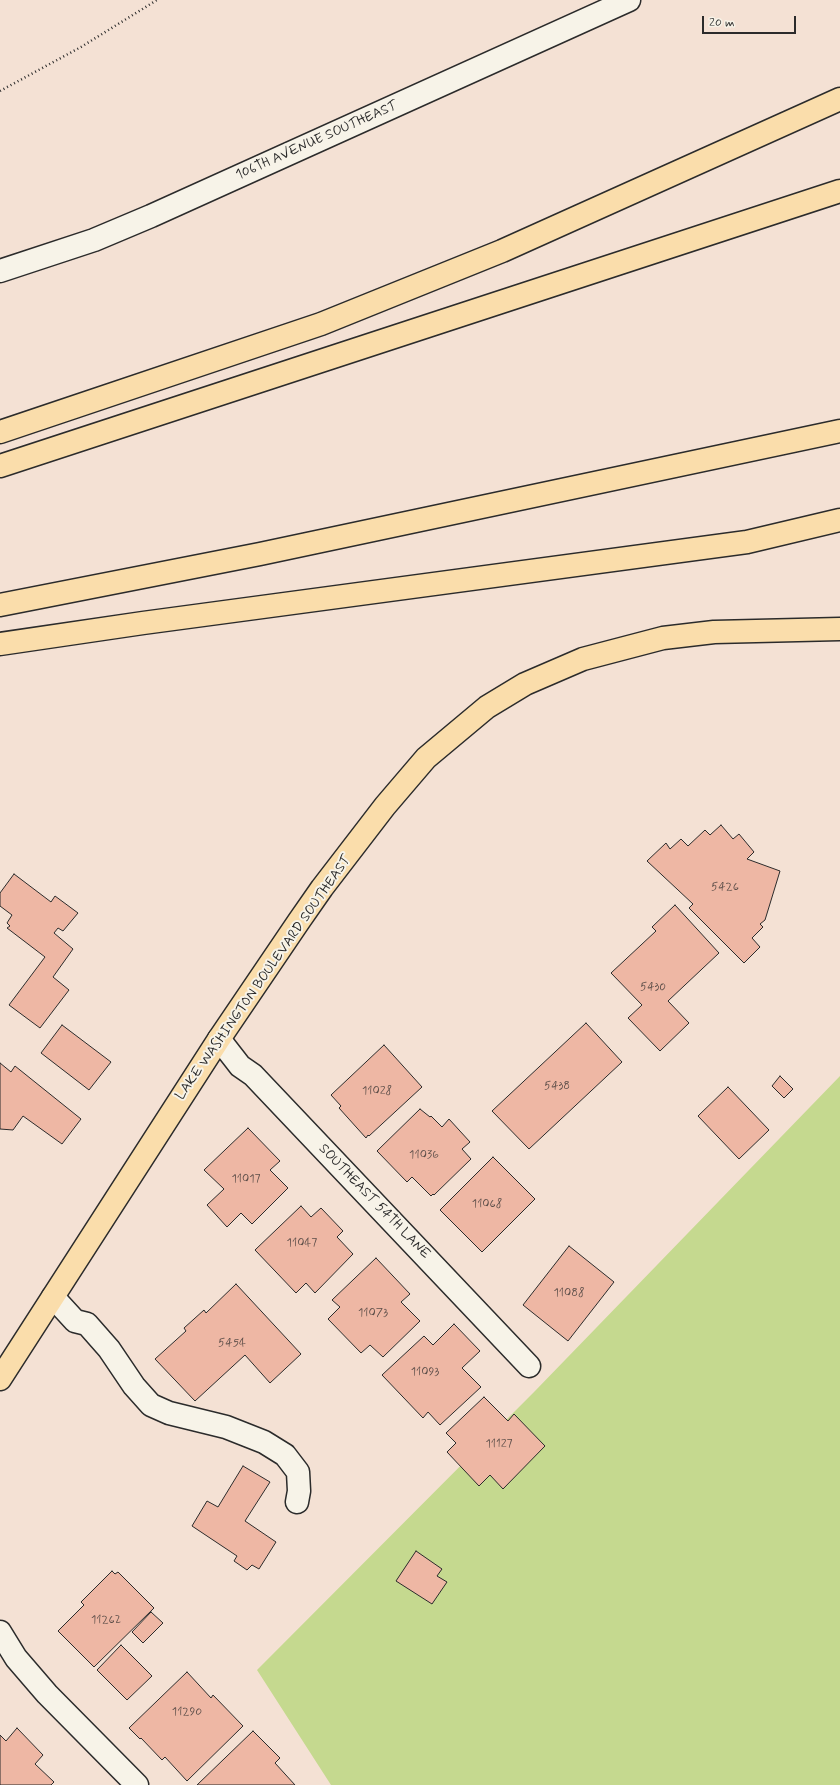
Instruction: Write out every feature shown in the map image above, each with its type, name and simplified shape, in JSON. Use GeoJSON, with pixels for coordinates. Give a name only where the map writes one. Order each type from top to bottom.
{"type":"FeatureCollection","features":[{"type":"Feature","properties":{"kind":"main road"},"geometry":{"type":"LineString","coordinates":[[0,432],[321,324],[502,251],[840,99]]}},
{"type":"Feature","properties":{"kind":"main road"},"geometry":{"type":"LineString","coordinates":[[0,466],[840,191]]}},
{"type":"Feature","properties":{"kind":"main road"},"geometry":{"type":"LineString","coordinates":[[0,605],[260,554],[840,431]]}},
{"type":"Feature","properties":{"kind":"main road"},"geometry":{"type":"LineString","coordinates":[[0,644],[143,623],[747,542],[840,520]]}},
{"type":"Feature","properties":{"kind":"main road","name":"LAKE WASHINGTON BOULEVARD SOUTHEAST"},"geometry":{"type":"LineString","coordinates":[[0,1379],[219,1039],[322,888],[385,806],[426,758],[487,707],[525,684],[583,659],[662,638],[714,632],[840,629]]}},
{"type":"Feature","properties":{"kind":"street","name":"106TH AVENUE SOUTHEAST"},"geometry":{"type":"LineString","coordinates":[[0,271],[94,240],[151,216],[629,0]]}},
{"type":"Feature","properties":{"kind":"street","name":"SOUTHEAST 54TH LANE"},"geometry":{"type":"LineString","coordinates":[[219,1039],[240,1066],[253,1075],[529,1366]]}},
{"type":"Feature","properties":{"kind":"street"},"geometry":{"type":"LineString","coordinates":[[53,1297],[75,1321],[87,1324],[109,1349],[134,1386],[151,1405],[169,1413],[226,1427],[264,1442],[285,1455],[298,1472],[299,1491],[297,1502]]}},
{"type":"Feature","properties":{"kind":"street"},"geometry":{"type":"LineString","coordinates":[[0,1632],[16,1658],[47,1694],[137,1785]]}},
{"type":"Feature","properties":{"kind":"path"},"geometry":{"type":"LineString","coordinates":[[0,91],[81,46],[157,0]]}},
{"type":"Feature","properties":{"kind":"green space"},"geometry":{"type":"Polygon","coordinates":[[[840,1076],[840,1785],[331,1785],[257,1670],[535,1391],[840,1076]]]}},
{"type":"Feature","properties":{"kind":"building"},"geometry":{"type":"Polygon","coordinates":[[[721,825],[733,839],[739,834],[754,852],[747,859],[780,871],[765,920],[760,924],[763,927],[752,938],[760,947],[744,963],[689,908],[693,904],[647,861],[666,843],[670,849],[681,839],[688,846],[705,830],[710,835],[721,825]]]}},
{"type":"Feature","properties":{"kind":"building"},"geometry":{"type":"Polygon","coordinates":[[[14,874],[51,902],[55,896],[78,913],[63,931],[58,928],[54,933],[73,949],[53,977],[69,990],[40,1028],[9,1005],[45,957],[7,928],[10,926],[7,923],[12,915],[0,906],[0,893],[14,874]]]}},
{"type":"Feature","properties":{"kind":"building"},"geometry":{"type":"Polygon","coordinates":[[[675,905],[719,953],[668,1001],[689,1023],[660,1051],[628,1018],[642,1005],[611,973],[656,931],[652,927],[675,905]]]}},
{"type":"Feature","properties":{"kind":"building"},"geometry":{"type":"Polygon","coordinates":[[[586,1023],[622,1062],[529,1149],[492,1111],[586,1023]]]}},
{"type":"Feature","properties":{"kind":"building"},"geometry":{"type":"Polygon","coordinates":[[[62,1025],[111,1062],[89,1090],[41,1053],[62,1025]]]}},
{"type":"Feature","properties":{"kind":"building"},"geometry":{"type":"Polygon","coordinates":[[[384,1045],[422,1087],[366,1138],[339,1108],[341,1106],[331,1095],[384,1045]]]}},
{"type":"Feature","properties":{"kind":"building"},"geometry":{"type":"Polygon","coordinates":[[[0,1063],[11,1072],[15,1066],[81,1119],[62,1144],[23,1116],[13,1130],[0,1129],[0,1063]]]}},
{"type":"Feature","properties":{"kind":"building"},"geometry":{"type":"Polygon","coordinates":[[[780,1076],[793,1089],[784,1098],[772,1086],[780,1076]]]}},
{"type":"Feature","properties":{"kind":"building"},"geometry":{"type":"Polygon","coordinates":[[[728,1087],[769,1130],[739,1159],[698,1116],[728,1087]]]}},
{"type":"Feature","properties":{"kind":"building"},"geometry":{"type":"Polygon","coordinates":[[[420,1109],[430,1117],[431,1116],[442,1127],[449,1119],[470,1142],[462,1149],[471,1159],[434,1195],[433,1194],[431,1196],[412,1177],[407,1182],[377,1151],[420,1109]]]}},
{"type":"Feature","properties":{"kind":"building"},"geometry":{"type":"Polygon","coordinates":[[[248,1128],[280,1161],[270,1170],[288,1188],[252,1224],[241,1213],[227,1227],[207,1205],[224,1189],[204,1170],[248,1128]]]}},
{"type":"Feature","properties":{"kind":"building"},"geometry":{"type":"Polygon","coordinates":[[[493,1157],[535,1199],[482,1252],[440,1210],[493,1157]]]}},
{"type":"Feature","properties":{"kind":"building"},"geometry":{"type":"Polygon","coordinates":[[[301,1206],[311,1217],[321,1208],[343,1231],[337,1237],[353,1254],[315,1293],[306,1283],[296,1293],[255,1250],[301,1206]]]}},
{"type":"Feature","properties":{"kind":"building"},"geometry":{"type":"Polygon","coordinates":[[[569,1246],[614,1282],[568,1341],[523,1305],[569,1246]]]}},
{"type":"Feature","properties":{"kind":"building"},"geometry":{"type":"Polygon","coordinates":[[[376,1258],[410,1294],[401,1302],[420,1321],[383,1357],[370,1345],[361,1353],[328,1319],[340,1307],[332,1300],[376,1258]]]}},
{"type":"Feature","properties":{"kind":"building"},"geometry":{"type":"Polygon","coordinates":[[[236,1284],[301,1354],[270,1383],[245,1355],[195,1401],[155,1359],[186,1331],[184,1328],[204,1310],[206,1313],[236,1284]]]}},
{"type":"Feature","properties":{"kind":"building"},"geometry":{"type":"Polygon","coordinates":[[[454,1324],[480,1351],[462,1368],[481,1387],[440,1425],[428,1412],[423,1418],[382,1375],[424,1336],[433,1345],[454,1324]]]}},
{"type":"Feature","properties":{"kind":"building"},"geometry":{"type":"Polygon","coordinates":[[[484,1397],[508,1421],[514,1414],[545,1446],[503,1489],[490,1475],[479,1486],[447,1452],[456,1443],[446,1433],[484,1397]]]}},
{"type":"Feature","properties":{"kind":"building"},"geometry":{"type":"Polygon","coordinates":[[[243,1466],[270,1482],[245,1521],[276,1542],[259,1569],[252,1565],[247,1570],[234,1561],[237,1556],[192,1526],[207,1501],[218,1507],[243,1466]]]}},
{"type":"Feature","properties":{"kind":"building"},"geometry":{"type":"Polygon","coordinates":[[[416,1551],[442,1569],[437,1576],[447,1582],[432,1604],[396,1581],[416,1551]]]}},
{"type":"Feature","properties":{"kind":"building"},"geometry":{"type":"Polygon","coordinates":[[[112,1571],[115,1574],[118,1572],[154,1608],[94,1667],[58,1631],[84,1605],[81,1602],[112,1571]]]}},
{"type":"Feature","properties":{"kind":"building"},"geometry":{"type":"Polygon","coordinates":[[[151,1612],[163,1623],[143,1643],[132,1632],[151,1612]]]}},
{"type":"Feature","properties":{"kind":"building"},"geometry":{"type":"Polygon","coordinates":[[[121,1645],[152,1676],[127,1700],[97,1670],[121,1645]]]}},
{"type":"Feature","properties":{"kind":"building"},"geometry":{"type":"Polygon","coordinates":[[[187,1672],[211,1698],[213,1695],[243,1726],[187,1781],[165,1757],[162,1760],[129,1728],[187,1672]]]}},
{"type":"Feature","properties":{"kind":"building"},"geometry":{"type":"Polygon","coordinates":[[[17,1728],[43,1755],[35,1764],[54,1782],[51,1785],[0,1785],[0,1735],[6,1741],[17,1728]]]}},
{"type":"Feature","properties":{"kind":"building"},"geometry":{"type":"Polygon","coordinates":[[[253,1731],[280,1758],[275,1763],[295,1785],[197,1785],[253,1731]]]}}]}
